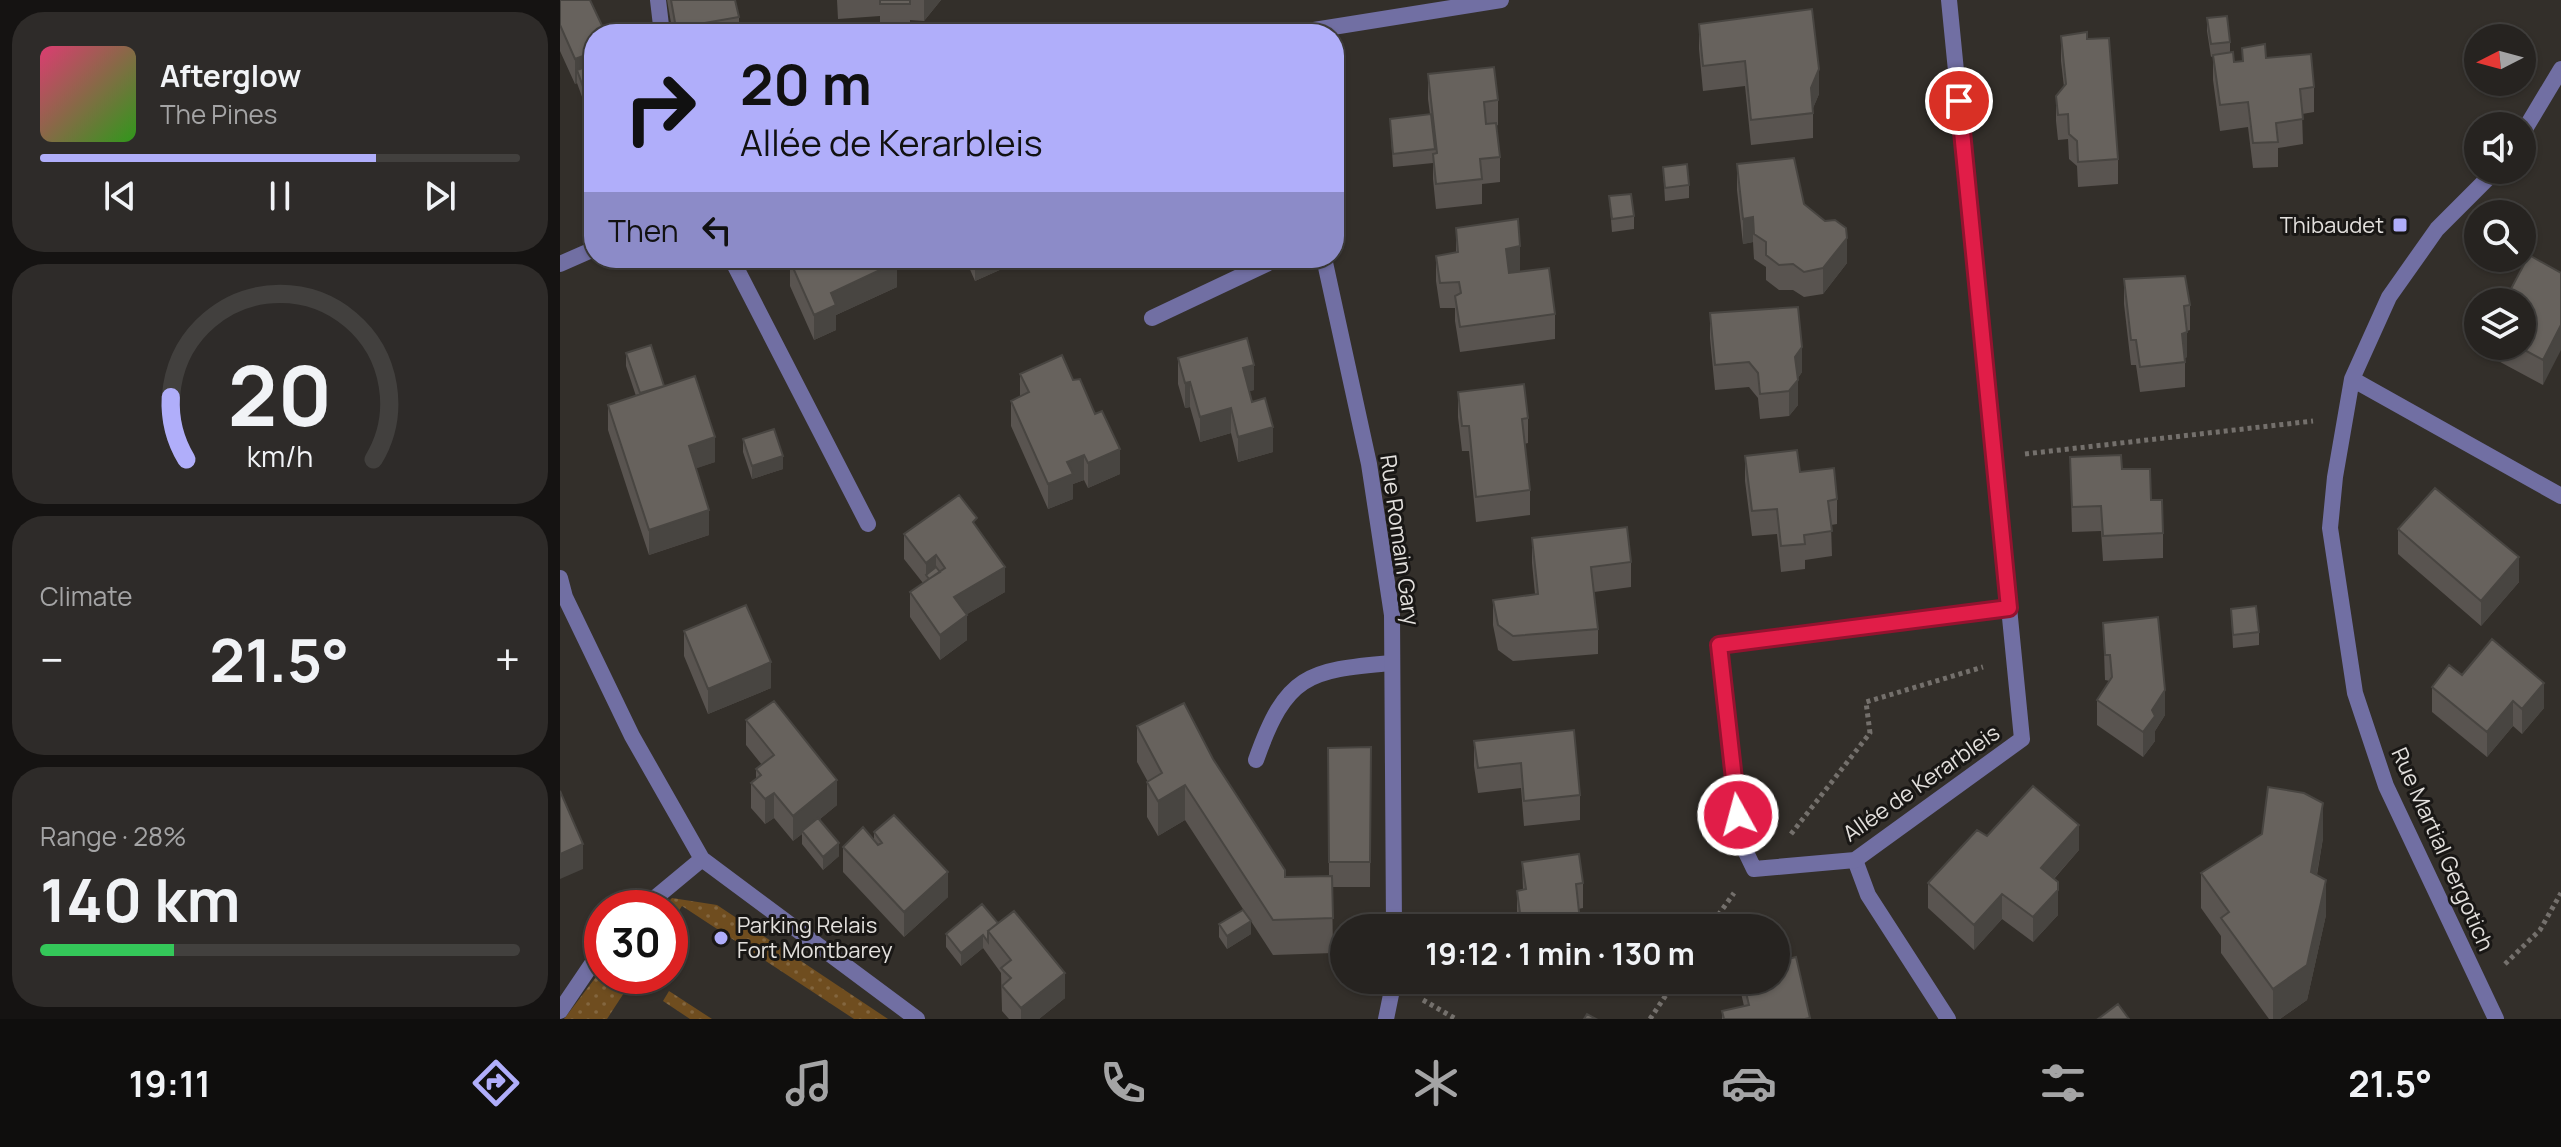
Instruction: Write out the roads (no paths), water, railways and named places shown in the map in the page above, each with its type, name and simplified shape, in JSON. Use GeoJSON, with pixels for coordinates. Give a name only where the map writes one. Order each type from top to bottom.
{"type":"FeatureCollection","features":[{"type":"Feature","properties":{"kind":"street"},"geometry":{"type":"LineString","coordinates":[[658,0],[661,24]]}},
{"type":"Feature","properties":{"kind":"street"},"geometry":{"type":"LineString","coordinates":[[1344,27],[1410,12],[1501,0]]}},
{"type":"Feature","properties":{"kind":"street","name":"Allée de Kerarbleis"},"geometry":{"type":"LineString","coordinates":[[1949,0],[2022,739],[1855,860],[1754,869],[1742,844],[1719,645],[2009,608]]}},
{"type":"Feature","properties":{"kind":"street"},"geometry":{"type":"LineString","coordinates":[[2535,112],[2561,69]]}},
{"type":"Feature","properties":{"kind":"street","name":"Rue Martial Gergotich"},"geometry":{"type":"LineString","coordinates":[[2482,184],[2437,229],[2389,297],[2352,379],[2330,528],[2355,693],[2386,786],[2496,1019]]}},
{"type":"Feature","properties":{"kind":"street"},"geometry":{"type":"LineString","coordinates":[[560,264],[584,253]]}},
{"type":"Feature","properties":{"kind":"street"},"geometry":{"type":"LineString","coordinates":[[736,268],[868,524]]}},
{"type":"Feature","properties":{"kind":"street"},"geometry":{"type":"LineString","coordinates":[[1152,318],[1258,268]]}},
{"type":"Feature","properties":{"kind":"street","name":"Rue Romain Gary"},"geometry":{"type":"LineString","coordinates":[[1326,268],[1369,464],[1392,615],[1394,914]]}},
{"type":"Feature","properties":{"kind":"street"},"geometry":{"type":"LineString","coordinates":[[2352,379],[2561,496]]}},
{"type":"Feature","properties":{"kind":"street"},"geometry":{"type":"LineString","coordinates":[[560,578],[565,597],[632,736],[702,859],[917,1019]]}},
{"type":"Feature","properties":{"kind":"street"},"geometry":{"type":"LineString","coordinates":[[1256,760],[1266,733],[1292,690],[1317,672],[1392,663]]}},
{"type":"Feature","properties":{"kind":"street"},"geometry":{"type":"LineString","coordinates":[[665,890],[702,859]]}},
{"type":"Feature","properties":{"kind":"street"},"geometry":{"type":"LineString","coordinates":[[1855,860],[1868,895],[1948,1019]]}},
{"type":"Feature","properties":{"kind":"street"},"geometry":{"type":"LineString","coordinates":[[560,1011],[584,976]]}},
{"type":"Feature","properties":{"kind":"street"},"geometry":{"type":"LineString","coordinates":[[1386,1019],[1391,994]]}},
{"type":"Feature","properties":{"kind":"place","name":"Thibaudet"},"geometry":{"type":"Point","coordinates":[2400,225]}},
{"type":"Feature","properties":{"kind":"place","name":"Parking Relais Fort Montbarey"},"geometry":{"type":"Point","coordinates":[721,938]}}]}
